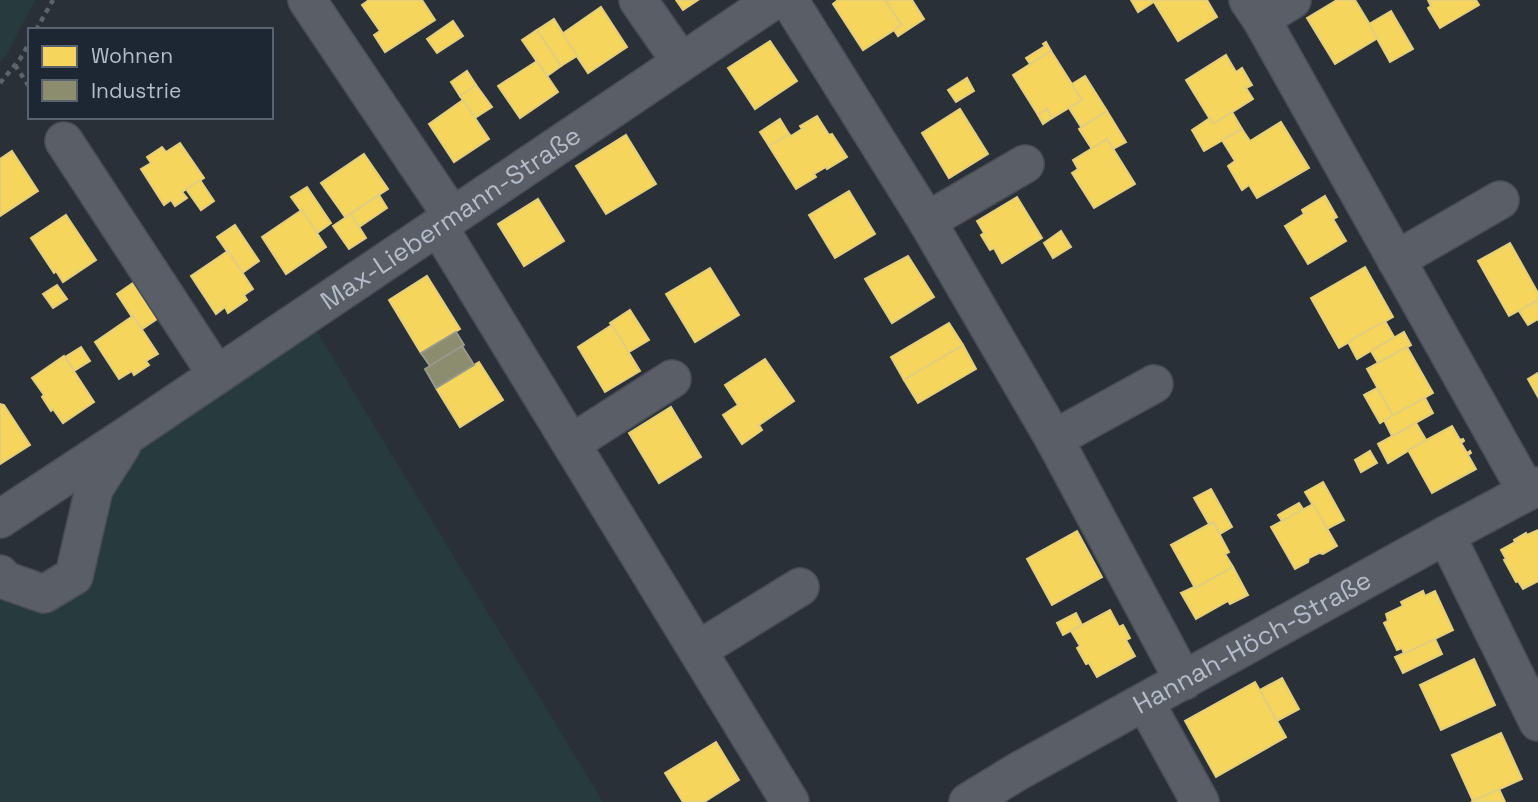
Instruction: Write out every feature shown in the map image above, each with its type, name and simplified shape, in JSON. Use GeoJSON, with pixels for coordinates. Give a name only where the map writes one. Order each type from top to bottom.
{"type":"FeatureCollection","features":[{"type":"Feature","properties":{"kind":"street"},"geometry":{"type":"LineString","coordinates":[[307,0],[445,221],[572,443],[790,802]]}},
{"type":"Feature","properties":{"kind":"street"},"geometry":{"type":"LineString","coordinates":[[638,0],[681,62]]}},
{"type":"Feature","properties":{"kind":"street","name":"Max-Liebermann-Straße"},"geometry":{"type":"LineString","coordinates":[[0,519],[774,0]]}},
{"type":"Feature","properties":{"kind":"street"},"geometry":{"type":"LineString","coordinates":[[789,0],[927,221],[1054,439],[1184,681]]}},
{"type":"Feature","properties":{"kind":"street"},"geometry":{"type":"LineString","coordinates":[[1292,0],[1255,10],[1396,260],[1533,489]]}},
{"type":"Feature","properties":{"kind":"street"},"geometry":{"type":"LineString","coordinates":[[64,141],[216,374]]}},
{"type":"Feature","properties":{"kind":"street"},"geometry":{"type":"LineString","coordinates":[[927,221],[1025,164]]}},
{"type":"Feature","properties":{"kind":"street"},"geometry":{"type":"LineString","coordinates":[[1396,260],[1500,200]]}},
{"type":"Feature","properties":{"kind":"street"},"geometry":{"type":"LineString","coordinates":[[572,443],[672,379]]}},
{"type":"Feature","properties":{"kind":"street"},"geometry":{"type":"LineString","coordinates":[[1054,439],[1154,384]]}},
{"type":"Feature","properties":{"kind":"street","name":"Max-Liebermann-Straße"},"geometry":{"type":"LineString","coordinates":[[0,574],[4,580],[44,594],[74,576],[94,489],[128,435]]}},
{"type":"Feature","properties":{"kind":"street","name":"Hannah-Höch-Straße"},"geometry":{"type":"LineString","coordinates":[[968,802],[1017,772],[1533,489]]}},
{"type":"Feature","properties":{"kind":"street"},"geometry":{"type":"LineString","coordinates":[[1446,535],[1538,722]]}},
{"type":"Feature","properties":{"kind":"street"},"geometry":{"type":"LineString","coordinates":[[698,650],[800,587]]}},
{"type":"Feature","properties":{"kind":"street"},"geometry":{"type":"LineString","coordinates":[[1146,702],[1200,802]]}},
{"type":"Feature","properties":{"kind":"path"},"geometry":{"type":"LineString","coordinates":[[37,28],[52,0]]}},
{"type":"Feature","properties":{"kind":"path"},"geometry":{"type":"LineString","coordinates":[[0,83],[28,45]]}},
{"type":"Feature","properties":{"kind":"path"},"geometry":{"type":"LineString","coordinates":[[15,65],[28,85]]}},
{"type":"Feature","properties":{"kind":"green space"},"geometry":{"type":"Polygon","coordinates":[[[0,0],[35,0],[7,54],[0,62],[0,0]]]}},
{"type":"Feature","properties":{"kind":"green space"},"geometry":{"type":"Polygon","coordinates":[[[314,327],[603,802],[0,802],[0,600],[46,611],[109,491],[145,440],[314,327]]]}},
{"type":"Feature","properties":{"kind":"building: Wohnen"},"geometry":{"type":"Polygon","coordinates":[[[369,0],[422,0],[435,20],[385,52],[374,35],[380,31],[362,5],[369,0]]]}},
{"type":"Feature","properties":{"kind":"building: Wohnen"},"geometry":{"type":"Polygon","coordinates":[[[676,0],[698,0],[683,10],[676,0]]]}},
{"type":"Feature","properties":{"kind":"building: Wohnen"},"geometry":{"type":"Polygon","coordinates":[[[838,0],[885,0],[902,25],[863,50],[833,4],[838,0]]]}},
{"type":"Feature","properties":{"kind":"building: Wohnen"},"geometry":{"type":"Polygon","coordinates":[[[885,0],[912,0],[924,19],[898,36],[894,30],[902,25],[885,0]]]}},
{"type":"Feature","properties":{"kind":"building: Wohnen"},"geometry":{"type":"Polygon","coordinates":[[[1131,0],[1154,0],[1155,1],[1138,12],[1131,0]]]}},
{"type":"Feature","properties":{"kind":"building: Wohnen"},"geometry":{"type":"Polygon","coordinates":[[[1207,0],[1217,17],[1178,41],[1154,2],[1207,0]]]}},
{"type":"Feature","properties":{"kind":"building: Wohnen"},"geometry":{"type":"Polygon","coordinates":[[[1337,0],[1355,0],[1378,38],[1335,64],[1307,18],[1337,0]]]}},
{"type":"Feature","properties":{"kind":"building: Wohnen"},"geometry":{"type":"Polygon","coordinates":[[[1428,0],[1476,0],[1479,5],[1440,28],[1428,8],[1431,6],[1428,0]]]}},
{"type":"Feature","properties":{"kind":"building: Wohnen"},"geometry":{"type":"Polygon","coordinates":[[[601,7],[627,47],[588,73],[562,34],[601,7]]]}},
{"type":"Feature","properties":{"kind":"building: Wohnen"},"geometry":{"type":"Polygon","coordinates":[[[1391,11],[1413,49],[1390,62],[1369,24],[1391,11]]]}},
{"type":"Feature","properties":{"kind":"building: Wohnen"},"geometry":{"type":"Polygon","coordinates":[[[554,19],[577,56],[561,66],[537,30],[554,19]]]}},
{"type":"Feature","properties":{"kind":"building: Wohnen"},"geometry":{"type":"Polygon","coordinates":[[[453,21],[463,36],[437,53],[427,39],[453,21]]]}},
{"type":"Feature","properties":{"kind":"building: Wohnen"},"geometry":{"type":"Polygon","coordinates":[[[537,30],[561,66],[547,76],[522,40],[537,30]]]}},
{"type":"Feature","properties":{"kind":"building: Wohnen"},"geometry":{"type":"Polygon","coordinates":[[[770,41],[797,81],[755,109],[728,68],[770,41]]]}},
{"type":"Feature","properties":{"kind":"building: Wohnen"},"geometry":{"type":"Polygon","coordinates":[[[1046,42],[1051,51],[1030,64],[1026,58],[1045,46],[1043,44],[1046,42]]]}},
{"type":"Feature","properties":{"kind":"building: Wohnen"},"geometry":{"type":"Polygon","coordinates":[[[1051,51],[1082,100],[1052,118],[1047,109],[1038,115],[1013,75],[1051,51]]]}},
{"type":"Feature","properties":{"kind":"building: Wohnen"},"geometry":{"type":"Polygon","coordinates":[[[1226,55],[1236,72],[1242,68],[1252,85],[1246,88],[1253,99],[1213,124],[1186,80],[1226,55]]]}},
{"type":"Feature","properties":{"kind":"building: Wohnen"},"geometry":{"type":"Polygon","coordinates":[[[537,61],[558,92],[520,118],[498,86],[537,61]]]}},
{"type":"Feature","properties":{"kind":"building: Wohnen"},"geometry":{"type":"Polygon","coordinates":[[[467,71],[476,85],[460,96],[451,82],[467,71]]]}},
{"type":"Feature","properties":{"kind":"building: Wohnen"},"geometry":{"type":"Polygon","coordinates":[[[1085,76],[1107,111],[1081,127],[1069,108],[1082,100],[1072,84],[1085,76]]]}},
{"type":"Feature","properties":{"kind":"building: Wohnen"},"geometry":{"type":"Polygon","coordinates":[[[967,78],[974,91],[956,102],[948,90],[967,78]]]}},
{"type":"Feature","properties":{"kind":"building: Wohnen"},"geometry":{"type":"Polygon","coordinates":[[[476,85],[492,107],[475,118],[460,96],[476,85]]]}},
{"type":"Feature","properties":{"kind":"building: Wohnen"},"geometry":{"type":"Polygon","coordinates":[[[463,100],[489,139],[454,162],[429,124],[463,100]]]}},
{"type":"Feature","properties":{"kind":"building: Wohnen"},"geometry":{"type":"Polygon","coordinates":[[[960,109],[988,154],[949,178],[922,133],[960,109]]]}},
{"type":"Feature","properties":{"kind":"building: Wohnen"},"geometry":{"type":"Polygon","coordinates":[[[1047,109],[1052,118],[1043,124],[1038,115],[1047,109]]]}},
{"type":"Feature","properties":{"kind":"building: Wohnen"},"geometry":{"type":"Polygon","coordinates":[[[1107,111],[1126,142],[1113,149],[1107,139],[1092,149],[1079,129],[1107,111]]]}},
{"type":"Feature","properties":{"kind":"building: Wohnen"},"geometry":{"type":"Polygon","coordinates":[[[1232,112],[1242,129],[1204,151],[1192,130],[1210,118],[1213,124],[1232,112]]]}},
{"type":"Feature","properties":{"kind":"building: Wohnen"},"geometry":{"type":"Polygon","coordinates":[[[817,116],[847,157],[814,174],[816,177],[796,189],[769,146],[789,134],[791,136],[802,129],[800,126],[817,116]]]}},
{"type":"Feature","properties":{"kind":"building: Wohnen"},"geometry":{"type":"Polygon","coordinates":[[[780,119],[789,134],[769,146],[760,132],[780,119]]]}},
{"type":"Feature","properties":{"kind":"building: Wohnen"},"geometry":{"type":"Polygon","coordinates":[[[1281,122],[1309,168],[1257,198],[1249,185],[1242,190],[1228,166],[1235,161],[1222,140],[1242,129],[1250,141],[1281,122]]]}},
{"type":"Feature","properties":{"kind":"building: Wohnen"},"geometry":{"type":"Polygon","coordinates":[[[626,135],[656,184],[606,214],[576,166],[626,135]]]}},
{"type":"Feature","properties":{"kind":"building: Wohnen"},"geometry":{"type":"Polygon","coordinates":[[[1107,139],[1135,184],[1094,208],[1072,173],[1078,169],[1073,160],[1107,139]]]}},
{"type":"Feature","properties":{"kind":"building: Wohnen"},"geometry":{"type":"Polygon","coordinates":[[[180,143],[204,178],[182,192],[187,198],[175,206],[171,200],[164,205],[141,169],[151,163],[147,157],[162,147],[166,152],[180,143]]]}},
{"type":"Feature","properties":{"kind":"building: Wohnen"},"geometry":{"type":"Polygon","coordinates":[[[12,151],[38,191],[0,216],[0,159],[12,151]]]}},
{"type":"Feature","properties":{"kind":"building: Wohnen"},"geometry":{"type":"Polygon","coordinates":[[[364,154],[388,189],[345,217],[321,183],[364,154]]]}},
{"type":"Feature","properties":{"kind":"building: Wohnen"},"geometry":{"type":"Polygon","coordinates":[[[200,180],[214,201],[201,210],[186,189],[200,180]]]}},
{"type":"Feature","properties":{"kind":"building: Wohnen"},"geometry":{"type":"Polygon","coordinates":[[[307,187],[331,223],[317,233],[291,197],[307,187]]]}},
{"type":"Feature","properties":{"kind":"building: Wohnen"},"geometry":{"type":"Polygon","coordinates":[[[849,191],[875,234],[835,258],[809,215],[849,191]]]}},
{"type":"Feature","properties":{"kind":"building: Wohnen"},"geometry":{"type":"Polygon","coordinates":[[[379,195],[387,208],[359,227],[351,214],[379,195]]]}},
{"type":"Feature","properties":{"kind":"building: Wohnen"},"geometry":{"type":"Polygon","coordinates":[[[1325,196],[1337,217],[1333,219],[1346,241],[1308,264],[1285,226],[1304,214],[1302,210],[1325,196]]]}},
{"type":"Feature","properties":{"kind":"building: Wohnen"},"geometry":{"type":"Polygon","coordinates":[[[1017,197],[1042,238],[1002,263],[994,248],[990,250],[981,235],[984,233],[977,221],[1017,197]]]}},
{"type":"Feature","properties":{"kind":"building: Wohnen"},"geometry":{"type":"Polygon","coordinates":[[[538,199],[564,241],[524,266],[498,224],[538,199]]]}},
{"type":"Feature","properties":{"kind":"building: Wohnen"},"geometry":{"type":"Polygon","coordinates":[[[302,210],[326,247],[286,274],[262,237],[302,210]]]}},
{"type":"Feature","properties":{"kind":"building: Wohnen"},"geometry":{"type":"Polygon","coordinates":[[[351,214],[366,238],[349,249],[333,226],[351,214]]]}},
{"type":"Feature","properties":{"kind":"building: Wohnen"},"geometry":{"type":"Polygon","coordinates":[[[66,215],[96,260],[63,282],[31,238],[66,215]]]}},
{"type":"Feature","properties":{"kind":"building: Wohnen"},"geometry":{"type":"Polygon","coordinates":[[[235,225],[259,261],[242,273],[217,237],[235,225]]]}},
{"type":"Feature","properties":{"kind":"building: Wohnen"},"geometry":{"type":"Polygon","coordinates":[[[1061,231],[1071,247],[1053,258],[1044,243],[1061,231]]]}},
{"type":"Feature","properties":{"kind":"building: Wohnen"},"geometry":{"type":"Polygon","coordinates":[[[1510,243],[1538,293],[1538,300],[1509,316],[1478,261],[1510,243]]]}},
{"type":"Feature","properties":{"kind":"building: Wohnen"},"geometry":{"type":"Polygon","coordinates":[[[228,251],[253,289],[244,295],[247,300],[228,313],[225,307],[216,314],[191,276],[228,251]]]}},
{"type":"Feature","properties":{"kind":"building: Wohnen"},"geometry":{"type":"Polygon","coordinates":[[[908,256],[934,297],[892,323],[865,279],[908,256]]]}},
{"type":"Feature","properties":{"kind":"building: Wohnen"},"geometry":{"type":"Polygon","coordinates":[[[1365,267],[1393,317],[1339,348],[1311,298],[1365,267]]]}},
{"type":"Feature","properties":{"kind":"building: Wohnen"},"geometry":{"type":"Polygon","coordinates":[[[710,268],[739,315],[695,342],[666,294],[710,268]]]}},
{"type":"Feature","properties":{"kind":"building: Wohnen"},"geometry":{"type":"Polygon","coordinates":[[[427,276],[460,329],[421,353],[389,300],[427,276]]]}},
{"type":"Feature","properties":{"kind":"building: Wohnen"},"geometry":{"type":"Polygon","coordinates":[[[133,283],[157,319],[142,329],[117,294],[133,283]]]}},
{"type":"Feature","properties":{"kind":"building: Wohnen"},"geometry":{"type":"Polygon","coordinates":[[[57,285],[67,299],[53,308],[43,294],[57,285]]]}},
{"type":"Feature","properties":{"kind":"building: Wohnen"},"geometry":{"type":"Polygon","coordinates":[[[1538,300],[1538,319],[1528,325],[1519,311],[1538,300]]]}},
{"type":"Feature","properties":{"kind":"building: Wohnen"},"geometry":{"type":"Polygon","coordinates":[[[630,310],[649,340],[629,352],[610,323],[630,310]]]}},
{"type":"Feature","properties":{"kind":"building: Wohnen"},"geometry":{"type":"Polygon","coordinates":[[[133,316],[158,354],[146,361],[149,365],[134,375],[132,371],[119,379],[95,342],[133,316]]]}},
{"type":"Feature","properties":{"kind":"building: Wohnen"},"geometry":{"type":"Polygon","coordinates":[[[1385,321],[1394,337],[1357,359],[1348,342],[1385,321]]]}},
{"type":"Feature","properties":{"kind":"building: Wohnen"},"geometry":{"type":"Polygon","coordinates":[[[949,323],[963,345],[904,380],[891,357],[949,323]]]}},
{"type":"Feature","properties":{"kind":"building: Wohnen"},"geometry":{"type":"Polygon","coordinates":[[[612,325],[640,371],[605,392],[578,347],[612,325]]]}},
{"type":"Feature","properties":{"kind":"building: Wohnen"},"geometry":{"type":"Polygon","coordinates":[[[1404,332],[1411,345],[1378,363],[1371,351],[1404,332]]]}},
{"type":"Feature","properties":{"kind":"building: Wohnen"},"geometry":{"type":"Polygon","coordinates":[[[963,345],[976,369],[918,403],[904,380],[963,345]]]}},
{"type":"Feature","properties":{"kind":"building: Wohnen"},"geometry":{"type":"Polygon","coordinates":[[[81,347],[90,361],[74,371],[65,357],[81,347]]]}},
{"type":"Feature","properties":{"kind":"building: Wohnen"},"geometry":{"type":"Polygon","coordinates":[[[1407,347],[1433,393],[1393,416],[1367,369],[1407,347]]]}},
{"type":"Feature","properties":{"kind":"building: Wohnen"},"geometry":{"type":"Polygon","coordinates":[[[64,356],[94,402],[63,423],[53,409],[51,411],[32,378],[64,356]]]}},
{"type":"Feature","properties":{"kind":"building: Wohnen"},"geometry":{"type":"Polygon","coordinates":[[[765,359],[794,401],[759,425],[762,430],[742,444],[723,415],[738,405],[725,385],[765,359]]]}},
{"type":"Feature","properties":{"kind":"building: Wohnen"},"geometry":{"type":"Polygon","coordinates":[[[479,362],[503,400],[460,427],[436,388],[479,362]]]}},
{"type":"Feature","properties":{"kind":"building: Wohnen"},"geometry":{"type":"Polygon","coordinates":[[[1538,373],[1538,397],[1528,379],[1538,373]]]}},
{"type":"Feature","properties":{"kind":"building: Wohnen"},"geometry":{"type":"Polygon","coordinates":[[[1377,388],[1393,415],[1380,423],[1364,395],[1377,388]]]}},
{"type":"Feature","properties":{"kind":"building: Wohnen"},"geometry":{"type":"Polygon","coordinates":[[[1425,398],[1433,413],[1392,436],[1384,420],[1425,398]]]}},
{"type":"Feature","properties":{"kind":"building: Wohnen"},"geometry":{"type":"Polygon","coordinates":[[[0,404],[4,405],[30,445],[0,464],[0,404]]]}},
{"type":"Feature","properties":{"kind":"building: Wohnen"},"geometry":{"type":"Polygon","coordinates":[[[671,407],[701,457],[659,483],[629,433],[671,407]]]}},
{"type":"Feature","properties":{"kind":"building: Wohnen"},"geometry":{"type":"Polygon","coordinates":[[[1416,423],[1426,440],[1388,463],[1378,444],[1416,423]]]}},
{"type":"Feature","properties":{"kind":"building: Wohnen"},"geometry":{"type":"Polygon","coordinates":[[[1452,426],[1460,440],[1463,439],[1461,443],[1467,453],[1470,451],[1468,455],[1476,469],[1432,493],[1408,450],[1452,426]]]}},
{"type":"Feature","properties":{"kind":"building: Wohnen"},"geometry":{"type":"Polygon","coordinates":[[[1370,451],[1377,463],[1361,472],[1355,460],[1370,451]]]}},
{"type":"Feature","properties":{"kind":"building: Wohnen"},"geometry":{"type":"Polygon","coordinates":[[[1323,482],[1344,520],[1327,529],[1305,492],[1323,482]]]}},
{"type":"Feature","properties":{"kind":"building: Wohnen"},"geometry":{"type":"Polygon","coordinates":[[[1211,489],[1232,527],[1220,534],[1213,522],[1209,524],[1194,498],[1211,489]]]}},
{"type":"Feature","properties":{"kind":"building: Wohnen"},"geometry":{"type":"Polygon","coordinates":[[[1299,503],[1303,509],[1282,521],[1278,515],[1299,503]]]}},
{"type":"Feature","properties":{"kind":"building: Wohnen"},"geometry":{"type":"Polygon","coordinates":[[[1313,504],[1337,546],[1309,558],[1308,562],[1295,569],[1271,527],[1313,504]]]}},
{"type":"Feature","properties":{"kind":"building: Wohnen"},"geometry":{"type":"Polygon","coordinates":[[[1213,522],[1229,552],[1225,554],[1233,567],[1195,588],[1171,545],[1213,522]]]}},
{"type":"Feature","properties":{"kind":"building: Wohnen"},"geometry":{"type":"Polygon","coordinates":[[[1538,530],[1538,581],[1523,589],[1518,581],[1516,582],[1501,550],[1526,533],[1527,535],[1538,530]]]}},
{"type":"Feature","properties":{"kind":"building: Wohnen"},"geometry":{"type":"Polygon","coordinates":[[[1077,531],[1102,577],[1052,605],[1027,559],[1077,531]]]}},
{"type":"Feature","properties":{"kind":"building: Wohnen"},"geometry":{"type":"Polygon","coordinates":[[[1233,567],[1248,595],[1230,604],[1228,601],[1196,619],[1181,593],[1233,567]]]}},
{"type":"Feature","properties":{"kind":"building: Wohnen"},"geometry":{"type":"Polygon","coordinates":[[[1423,591],[1425,596],[1435,591],[1453,630],[1404,654],[1402,648],[1397,650],[1384,623],[1388,621],[1386,614],[1403,606],[1401,602],[1423,591]]]}},
{"type":"Feature","properties":{"kind":"building: Wohnen"},"geometry":{"type":"Polygon","coordinates":[[[1110,610],[1119,627],[1123,625],[1130,638],[1126,640],[1135,656],[1097,677],[1089,663],[1086,664],[1071,631],[1110,610]]]}},
{"type":"Feature","properties":{"kind":"building: Wohnen"},"geometry":{"type":"Polygon","coordinates":[[[1076,613],[1082,625],[1063,635],[1057,623],[1076,613]]]}},
{"type":"Feature","properties":{"kind":"building: Wohnen"},"geometry":{"type":"Polygon","coordinates":[[[1435,639],[1442,654],[1403,673],[1395,657],[1435,639]]]}},
{"type":"Feature","properties":{"kind":"building: Wohnen"},"geometry":{"type":"Polygon","coordinates":[[[1474,659],[1495,705],[1441,730],[1420,685],[1474,659]]]}},
{"type":"Feature","properties":{"kind":"building: Wohnen"},"geometry":{"type":"Polygon","coordinates":[[[1282,678],[1299,709],[1277,721],[1260,690],[1282,678]]]}},
{"type":"Feature","properties":{"kind":"building: Wohnen"},"geometry":{"type":"Polygon","coordinates":[[[1255,682],[1286,737],[1216,777],[1185,721],[1255,682]]]}},
{"type":"Feature","properties":{"kind":"building: Wohnen"},"geometry":{"type":"Polygon","coordinates":[[[1501,733],[1522,779],[1473,801],[1452,755],[1501,733]]]}},
{"type":"Feature","properties":{"kind":"building: Wohnen"},"geometry":{"type":"Polygon","coordinates":[[[716,742],[739,780],[704,802],[683,802],[665,773],[716,742]]]}},
{"type":"Feature","properties":{"kind":"building: Wohnen"},"geometry":{"type":"Polygon","coordinates":[[[1499,789],[1505,802],[1471,802],[1473,801],[1499,789]]]}},
{"type":"Feature","properties":{"kind":"building: Industrie"},"geometry":{"type":"Polygon","coordinates":[[[456,332],[464,345],[430,366],[421,353],[456,332]]]}},
{"type":"Feature","properties":{"kind":"building: Industrie"},"geometry":{"type":"Polygon","coordinates":[[[462,346],[474,365],[436,388],[425,369],[462,346]]]}}]}
